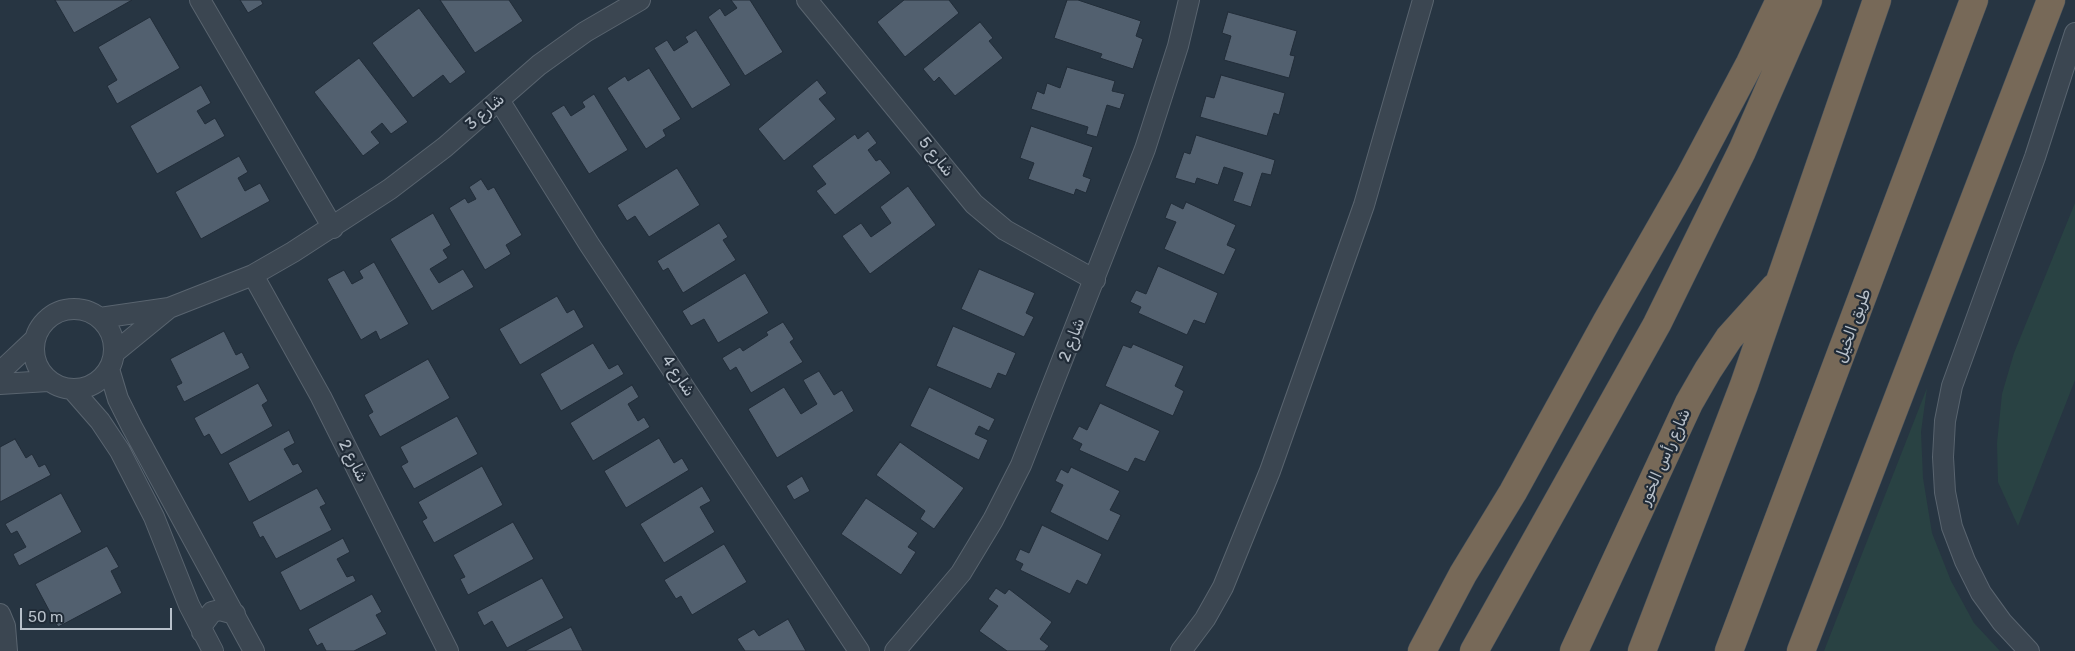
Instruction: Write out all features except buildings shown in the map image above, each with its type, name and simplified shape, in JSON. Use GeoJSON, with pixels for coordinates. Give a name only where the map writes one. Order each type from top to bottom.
{"type":"FeatureCollection","features":[{"type":"Feature","properties":{"kind":"highway"},"geometry":{"type":"LineString","coordinates":[[1422,651],[1463,574],[1532,459],[1607,321],[1689,178],[1750,63],[1780,0]]}},
{"type":"Feature","properties":{"kind":"highway"},"geometry":{"type":"LineString","coordinates":[[1474,651],[1657,324],[1742,151],[1808,0]]}},
{"type":"Feature","properties":{"kind":"highway"},"geometry":{"type":"LineString","coordinates":[[1642,651],[1711,476],[1781,280],[1877,0]]}},
{"type":"Feature","properties":{"kind":"highway","name":"طريق الخيل"},"geometry":{"type":"LineString","coordinates":[[1729,651],[1974,0]]}},
{"type":"Feature","properties":{"kind":"highway"},"geometry":{"type":"LineString","coordinates":[[1801,651],[2051,0]]}},
{"type":"Feature","properties":{"kind":"highway","name":"شارع رأس الخور"},"geometry":{"type":"LineString","coordinates":[[1574,651],[1689,403],[1729,338],[1781,280]]}},
{"type":"Feature","properties":{"kind":"street"},"geometry":{"type":"LineString","coordinates":[[200,0],[333,228]]}},
{"type":"Feature","properties":{"kind":"street","name":"شارع 3"},"geometry":{"type":"LineString","coordinates":[[169,308],[253,274],[333,228],[445,148],[539,65],[577,38],[640,0]]}},
{"type":"Feature","properties":{"kind":"street","name":"شارع 5"},"geometry":{"type":"LineString","coordinates":[[807,0],[974,204],[1005,230],[1095,280]]}},
{"type":"Feature","properties":{"kind":"street","name":"شارع 2"},"geometry":{"type":"LineString","coordinates":[[895,651],[961,573],[993,520],[1021,466],[1095,280],[1163,98],[1189,0]]}},
{"type":"Feature","properties":{"kind":"street"},"geometry":{"type":"LineString","coordinates":[[1181,651],[1206,619],[1223,586],[1270,470],[1364,205],[1422,0]]}},
{"type":"Feature","properties":{"kind":"street"},"geometry":{"type":"LineString","coordinates":[[2029,651],[2002,622],[1981,593],[1965,561],[1952,528],[1945,492],[1943,457],[1945,421],[1952,386],[2035,158],[2075,33]]}},
{"type":"Feature","properties":{"kind":"street","name":"شارع 4"},"geometry":{"type":"LineString","coordinates":[[499,100],[589,244],[859,651]]}},
{"type":"Feature","properties":{"kind":"street","name":"شارع 2"},"geometry":{"type":"LineString","coordinates":[[253,274],[321,397],[448,651]]}},
{"type":"Feature","properties":{"kind":"street"},"geometry":{"type":"LineString","coordinates":[[100,318],[169,308]]}},
{"type":"Feature","properties":{"kind":"street"},"geometry":{"type":"LineString","coordinates":[[0,384],[48,381],[72,389],[86,387],[99,380],[111,361],[169,308]]}},
{"type":"Feature","properties":{"kind":"street"},"geometry":{"type":"LineString","coordinates":[[48,381],[38,369],[33,355],[34,340],[39,327],[49,317],[62,310],[76,309],[89,311],[100,318],[108,328],[113,340],[111,361],[118,399],[236,614],[254,651]]}},
{"type":"Feature","properties":{"kind":"street"},"geometry":{"type":"LineString","coordinates":[[0,372],[34,340]]}},
{"type":"Feature","properties":{"kind":"street"},"geometry":{"type":"LineString","coordinates":[[72,389],[100,421],[120,451],[154,517],[202,632],[213,651]]}},
{"type":"Feature","properties":{"kind":"street"},"geometry":{"type":"LineString","coordinates":[[202,632],[202,624],[212,612],[220,610],[236,614]]}},
{"type":"Feature","properties":{"kind":"street"},"geometry":{"type":"LineString","coordinates":[[0,614],[5,626],[7,651]]}},
{"type":"Feature","properties":{"kind":"green space"},"geometry":{"type":"Polygon","coordinates":[[[2075,203],[2075,380],[2018,526],[1998,482],[1997,443],[2002,394],[2014,353],[2075,203]]]}},
{"type":"Feature","properties":{"kind":"green space"},"geometry":{"type":"Polygon","coordinates":[[[1927,388],[1921,432],[1923,478],[1932,533],[1951,581],[1974,623],[2000,651],[1824,651],[1927,388]]]}}]}
